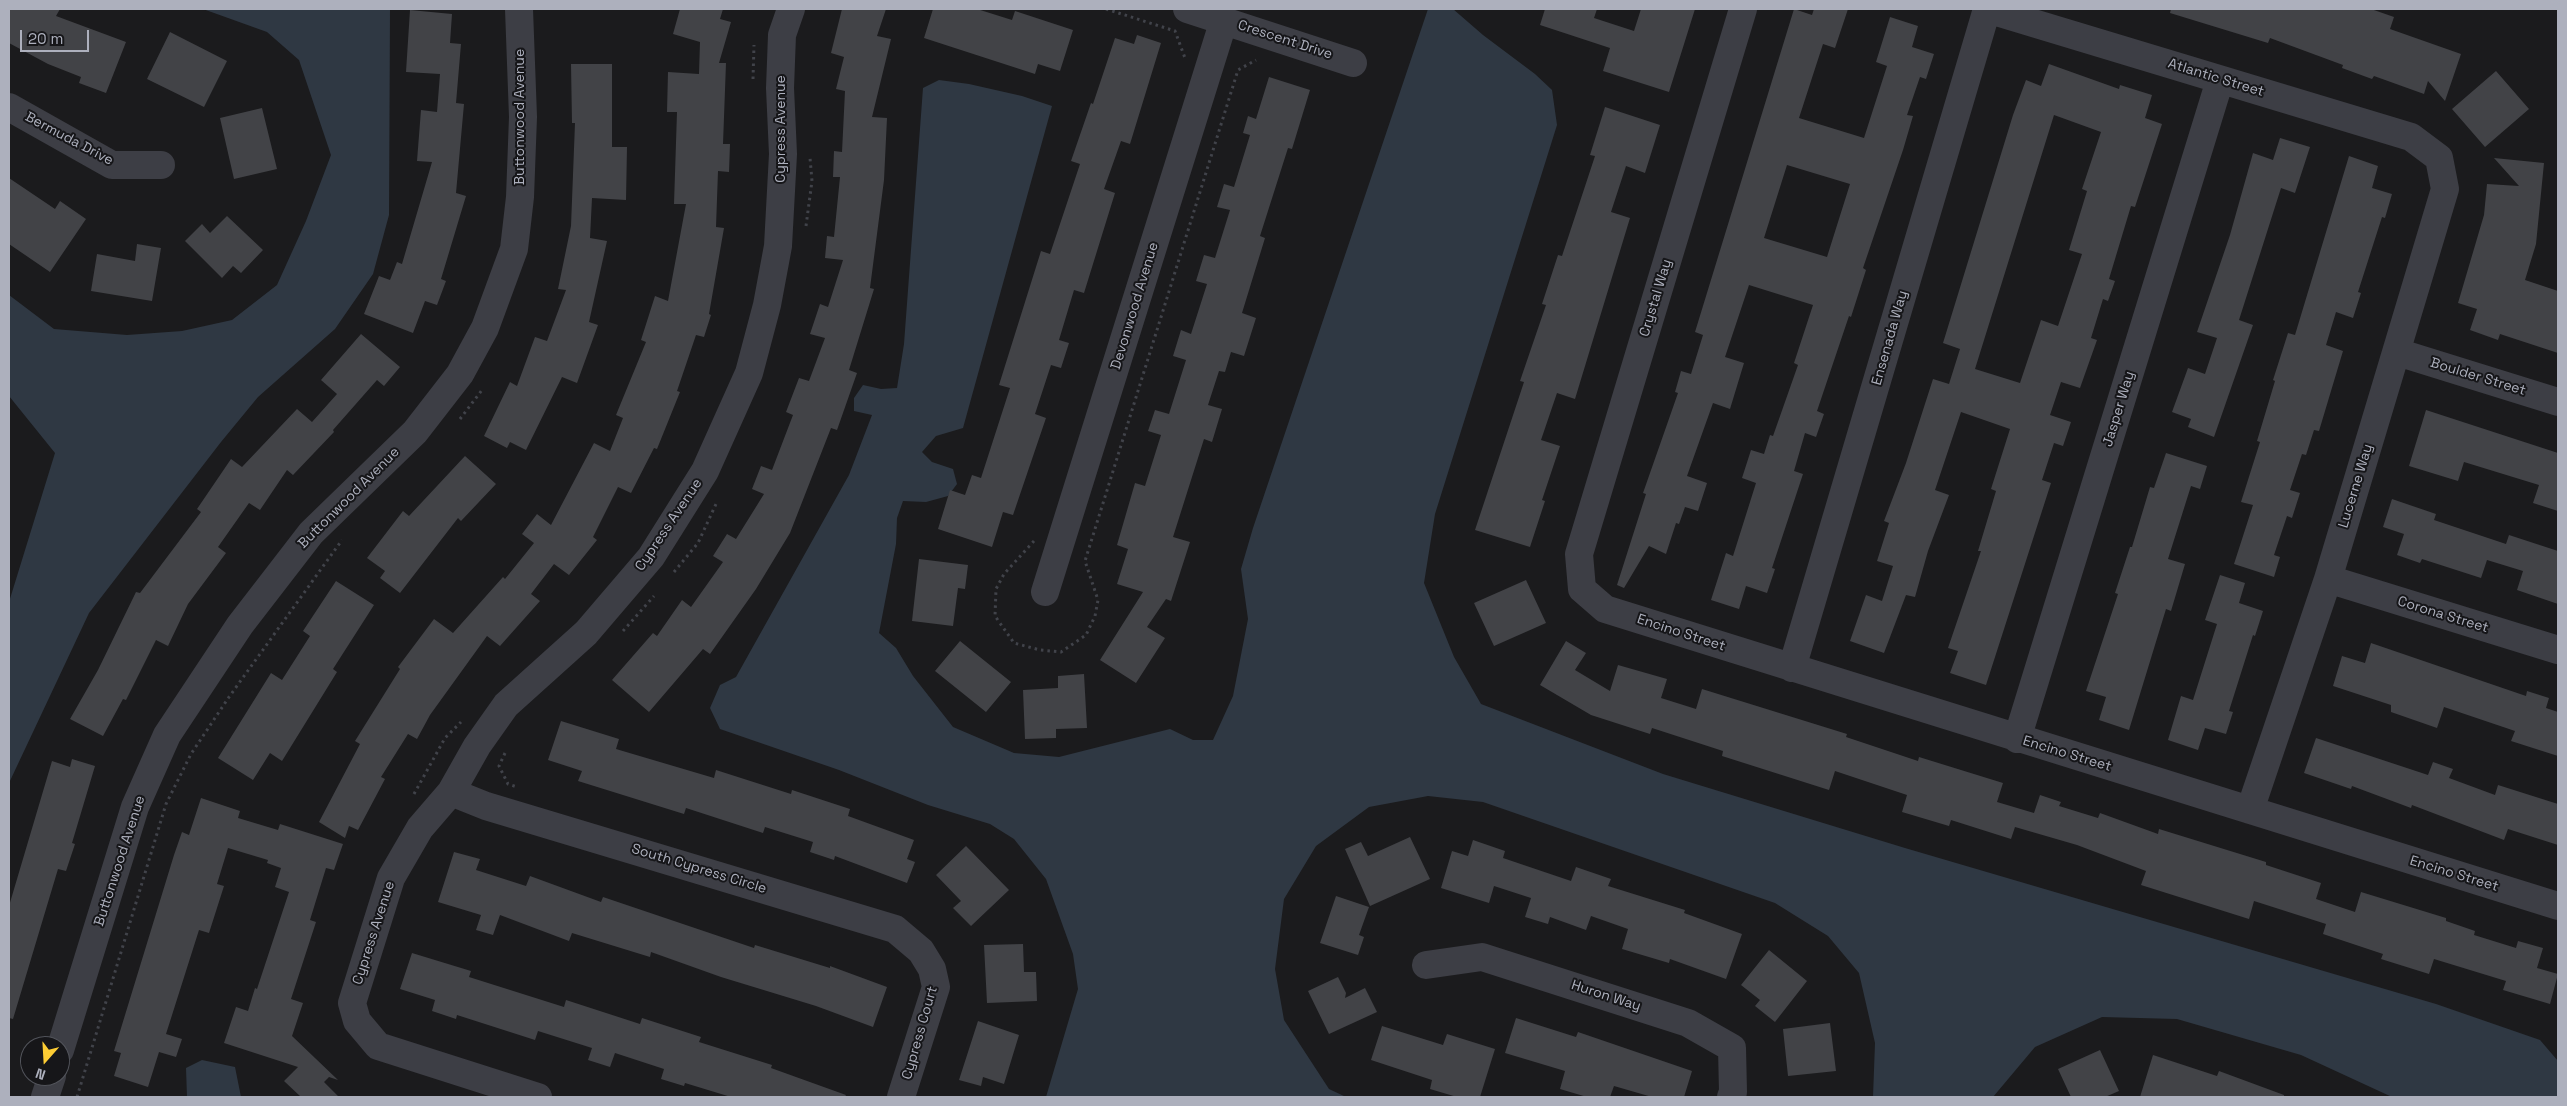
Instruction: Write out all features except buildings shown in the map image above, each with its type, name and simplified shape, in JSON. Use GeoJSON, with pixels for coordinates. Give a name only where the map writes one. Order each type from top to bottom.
{"type":"FeatureCollection","features":[{"type":"Feature","properties":{"kind":"street","name":"Buttonwood Avenue"},"geometry":{"type":"LineString","coordinates":[[64,1036],[135,807],[167,736],[240,625],[311,532],[415,432],[460,374],[485,328],[514,249],[520,197],[523,117],[519,9]]}},
{"type":"Feature","properties":{"kind":"street","name":"Cypress Avenue"},"geometry":{"type":"LineString","coordinates":[[538,1097],[378,1046],[357,1021],[352,1002],[390,878],[420,828],[451,792],[477,746],[506,705],[586,632],[651,557],[705,471],[744,384],[767,304],[778,246],[783,154],[780,88],[782,35],[791,9]]}},
{"type":"Feature","properties":{"kind":"street","name":"Crescent Drive"},"geometry":{"type":"LineString","coordinates":[[1187,9],[1353,63]]}},
{"type":"Feature","properties":{"kind":"street","name":"Crystal Way"},"geometry":{"type":"LineString","coordinates":[[1582,589],[1579,554],[1743,9]]}},
{"type":"Feature","properties":{"kind":"street","name":"Atlantic Street"},"geometry":{"type":"LineString","coordinates":[[1987,9],[2411,137],[2439,158]]}},
{"type":"Feature","properties":{"kind":"street","name":"Ensenada Way"},"geometry":{"type":"LineString","coordinates":[[1792,668],[1987,9]]}},
{"type":"Feature","properties":{"kind":"street","name":"Devonwood Avenue"},"geometry":{"type":"LineString","coordinates":[[1045,592],[1224,20]]}},
{"type":"Feature","properties":{"kind":"street","name":"Jasper Way"},"geometry":{"type":"LineString","coordinates":[[2017,739],[2220,80]]}},
{"type":"Feature","properties":{"kind":"street","name":"Bermuda Drive"},"geometry":{"type":"LineString","coordinates":[[9,107],[112,165],[161,165]]}},
{"type":"Feature","properties":{"kind":"street","name":"Lucerne Way"},"geometry":{"type":"LineString","coordinates":[[2250,810],[2328,579],[2445,189],[2439,158]]}},
{"type":"Feature","properties":{"kind":"street","name":"Boulder Street"},"geometry":{"type":"LineString","coordinates":[[2397,352],[2558,402]]}},
{"type":"Feature","properties":{"kind":"street","name":"Corona Street"},"geometry":{"type":"LineString","coordinates":[[2328,579],[2558,650]]}},
{"type":"Feature","properties":{"kind":"street","name":"Encino Street"},"geometry":{"type":"LineString","coordinates":[[1582,589],[1605,609],[2017,739],[2558,906]]}},
{"type":"Feature","properties":{"kind":"street","name":"South Cypress Circle"},"geometry":{"type":"LineString","coordinates":[[451,792],[486,806],[896,929],[921,951],[932,969]]}},
{"type":"Feature","properties":{"kind":"street","name":"Huron Way"},"geometry":{"type":"LineString","coordinates":[[1426,965],[1482,957],[1688,1023],[1732,1048],[1733,1092],[1731,1097]]}},
{"type":"Feature","properties":{"kind":"street","name":"Cypress Court"},"geometry":{"type":"LineString","coordinates":[[901,1097],[936,986],[932,969]]}},
{"type":"Feature","properties":{"kind":"path"},"geometry":{"type":"LineString","coordinates":[[754,83],[752,64],[755,40]]}},
{"type":"Feature","properties":{"kind":"path"},"geometry":{"type":"LineString","coordinates":[[805,236],[812,181],[809,154]]}},
{"type":"Feature","properties":{"kind":"path"},"geometry":{"type":"LineString","coordinates":[[454,425],[478,398],[486,381]]}},
{"type":"Feature","properties":{"kind":"path"},"geometry":{"type":"LineString","coordinates":[[673,572],[698,543],[719,498]]}},
{"type":"Feature","properties":{"kind":"path"},"geometry":{"type":"LineString","coordinates":[[77,1097],[166,804],[191,754],[229,697],[343,538]]}},
{"type":"Feature","properties":{"kind":"path"},"geometry":{"type":"LineString","coordinates":[[616,638],[630,625],[655,594]]}},
{"type":"Feature","properties":{"kind":"path"},"geometry":{"type":"LineString","coordinates":[[411,799],[445,738],[464,719]]}},
{"type":"Feature","properties":{"kind":"path"},"geometry":{"type":"LineString","coordinates":[[506,750],[499,766],[508,784],[525,789]]}},
{"type":"Feature","properties":{"kind":"water"},"geometry":{"type":"Polygon","coordinates":[[[203,9],[390,9],[389,215],[373,274],[335,329],[258,397],[89,613],[9,783],[9,602],[55,453],[9,396],[9,295],[54,329],[127,335],[182,331],[232,320],[277,285],[306,221],[331,155],[299,60],[267,32],[203,9]]]}},
{"type":"Feature","properties":{"kind":"water"},"geometry":{"type":"Polygon","coordinates":[[[1428,9],[1453,9],[1483,35],[1535,74],[1552,90],[1557,125],[1435,514],[1424,583],[1454,657],[1481,704],[1663,774],[1905,848],[2436,1004],[2540,1040],[2558,1061],[2558,1097],[2392,1097],[2301,1055],[2177,1019],[2102,1017],[2035,1047],[1993,1097],[1873,1097],[1875,1043],[1859,973],[1828,936],[1775,903],[1483,802],[1428,796],[1369,807],[1316,846],[1284,899],[1275,969],[1284,1020],[1329,1089],[1346,1097],[1046,1097],[1078,989],[1073,954],[1046,879],[1014,839],[990,824],[928,805],[839,770],[720,729],[710,708],[720,685],[736,677],[849,475],[872,415],[854,411],[854,398],[863,385],[881,389],[897,388],[904,344],[923,88],[939,80],[969,84],[1022,96],[1052,106],[963,428],[936,436],[922,452],[932,462],[953,469],[957,484],[948,496],[926,502],[903,501],[897,518],[896,544],[879,633],[896,648],[913,676],[953,727],[1014,753],[1059,757],[1170,729],[1193,740],[1213,740],[1233,696],[1248,619],[1241,569],[1253,528],[1428,9]]]}},
{"type":"Feature","properties":{"kind":"water"},"geometry":{"type":"Polygon","coordinates":[[[202,1060],[235,1067],[241,1097],[187,1097],[186,1068],[202,1060]]]}}]}
